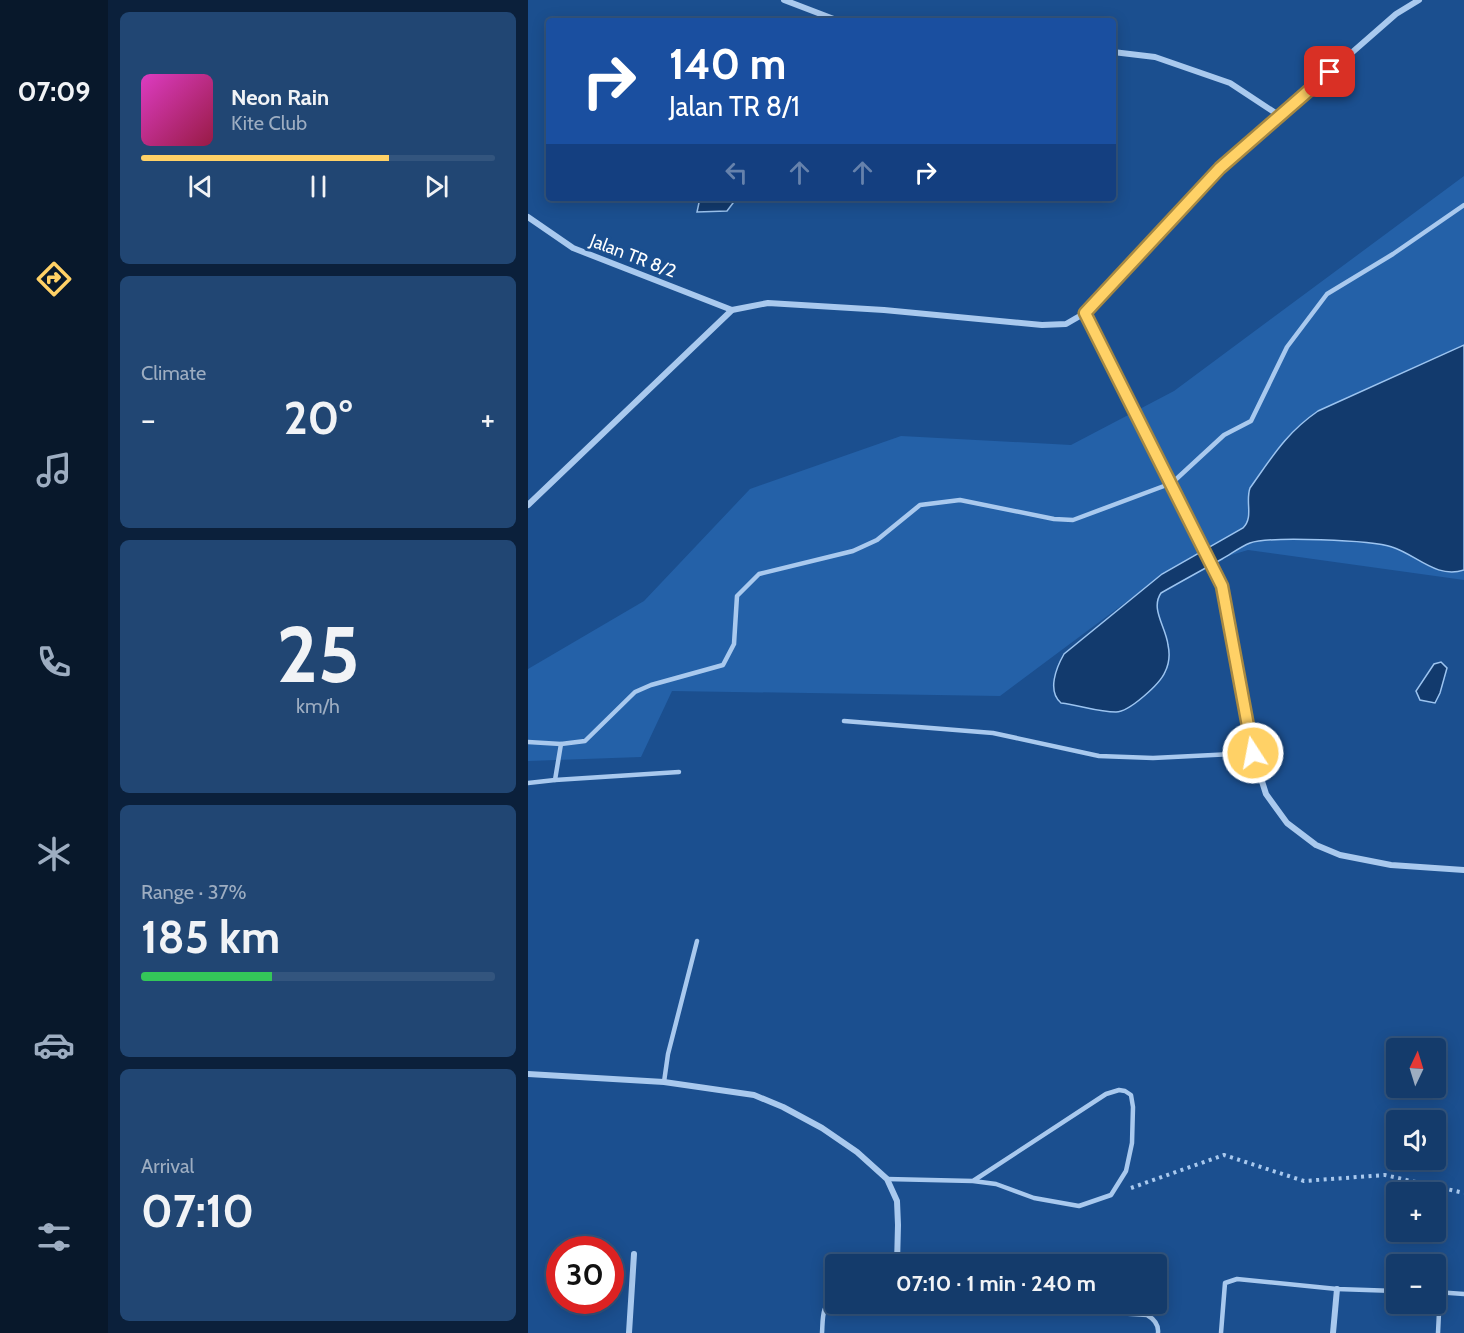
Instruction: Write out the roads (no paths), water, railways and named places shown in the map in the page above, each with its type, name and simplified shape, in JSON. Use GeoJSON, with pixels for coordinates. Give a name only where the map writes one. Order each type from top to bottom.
{"type":"FeatureCollection","features":[{"type":"Feature","properties":{"kind":"street"},"geometry":{"type":"LineString","coordinates":[[784,0],[831,18]]}},
{"type":"Feature","properties":{"kind":"street"},"geometry":{"type":"LineString","coordinates":[[528,505],[732,310],[768,303],[884,310],[1042,325],[1066,324],[1085,313],[1220,168],[1396,14],[1419,0]]}},
{"type":"Feature","properties":{"kind":"street"},"geometry":{"type":"LineString","coordinates":[[1116,52],[1155,57],[1230,82],[1280,116]]}},
{"type":"Feature","properties":{"kind":"street","name":"Jalan TR 8/2"},"geometry":{"type":"LineString","coordinates":[[528,218],[573,248],[732,310]]}},
{"type":"Feature","properties":{"kind":"street"},"geometry":{"type":"LineString","coordinates":[[1085,313],[1222,586],[1253,753],[1266,794],[1287,824],[1316,845],[1340,855],[1391,865],[1464,870]]}},
{"type":"Feature","properties":{"kind":"street"},"geometry":{"type":"LineString","coordinates":[[528,1074],[664,1082],[754,1095],[783,1107],[822,1128],[857,1152],[887,1179],[897,1202],[897,1254]]}},
{"type":"Feature","properties":{"kind":"street"},"geometry":{"type":"LineString","coordinates":[[628,1333],[634,1254]]}},
{"type":"Feature","properties":{"kind":"street"},"geometry":{"type":"LineString","coordinates":[[1333,1333],[1337,1289]]}},
{"type":"Feature","properties":{"kind":"lane"},"geometry":{"type":"LineString","coordinates":[[528,742],[561,744],[585,741],[634,692],[723,665],[734,644],[737,596],[759,574],[853,551],[877,540],[920,505],[960,500],[1054,519],[1073,520],[1172,483],[1224,435],[1251,421],[1287,347],[1327,294],[1402,248],[1464,205]]}},
{"type":"Feature","properties":{"kind":"lane"},"geometry":{"type":"LineString","coordinates":[[844,721],[993,732],[1099,756],[1153,758],[1253,753]]}},
{"type":"Feature","properties":{"kind":"lane"},"geometry":{"type":"LineString","coordinates":[[555,780],[561,744]]}},
{"type":"Feature","properties":{"kind":"lane"},"geometry":{"type":"LineString","coordinates":[[528,783],[679,772]]}},
{"type":"Feature","properties":{"kind":"lane"},"geometry":{"type":"LineString","coordinates":[[664,1082],[668,1054],[697,941]]}},
{"type":"Feature","properties":{"kind":"lane"},"geometry":{"type":"LineString","coordinates":[[887,1179],[973,1181],[996,1184],[1034,1198],[1079,1206],[1111,1195],[1126,1171],[1132,1143],[1131,1095],[1119,1090],[1106,1094],[973,1181]]}},
{"type":"Feature","properties":{"kind":"lane"},"geometry":{"type":"LineString","coordinates":[[1221,1333],[1225,1283],[1237,1279],[1337,1289],[1386,1291]]}},
{"type":"Feature","properties":{"kind":"lane"},"geometry":{"type":"LineString","coordinates":[[1446,1293],[1464,1294]]}},
{"type":"Feature","properties":{"kind":"lane"},"geometry":{"type":"LineString","coordinates":[[822,1333],[825,1306]]}},
{"type":"Feature","properties":{"kind":"lane"},"geometry":{"type":"LineString","coordinates":[[1132,1314],[1147,1315],[1153,1318],[1158,1327],[1158,1333]]}},
{"type":"Feature","properties":{"kind":"lane"},"geometry":{"type":"LineString","coordinates":[[1438,1314],[1438,1333]]}}]}
